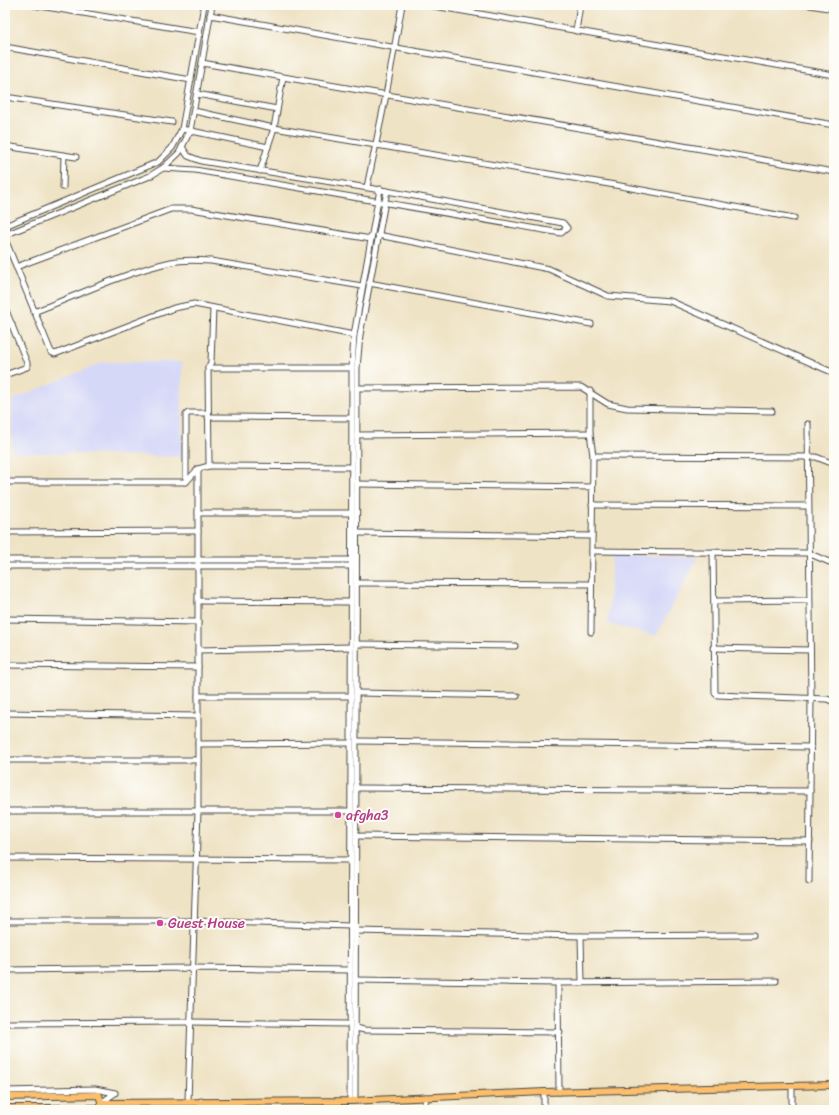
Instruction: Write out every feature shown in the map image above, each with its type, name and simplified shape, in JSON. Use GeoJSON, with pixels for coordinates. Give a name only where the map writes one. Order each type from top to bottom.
{"type":"FeatureCollection","features":[{"type":"Feature","properties":{"kind":"main road"},"geometry":{"type":"LineString","coordinates":[[5,1108],[102,1107],[188,1101],[352,1101],[544,1092],[792,1088],[834,1085]]}},
{"type":"Feature","properties":{"kind":"main road"},"geometry":{"type":"LineString","coordinates":[[5,1097],[99,1095],[102,1107]]}},
{"type":"Feature","properties":{"kind":"street"},"geometry":{"type":"LineString","coordinates":[[34,5],[199,32]]}},
{"type":"Feature","properties":{"kind":"street"},"geometry":{"type":"LineString","coordinates":[[5,226],[158,162],[172,148],[182,130],[204,5]]}},
{"type":"Feature","properties":{"kind":"street"},"geometry":{"type":"LineString","coordinates":[[5,235],[150,176],[163,168],[179,153],[190,131],[212,5]]}},
{"type":"Feature","properties":{"kind":"street"},"geometry":{"type":"LineString","coordinates":[[367,187],[377,145],[402,5]]}},
{"type":"Feature","properties":{"kind":"street"},"geometry":{"type":"LineString","coordinates":[[428,5],[834,75]]}},
{"type":"Feature","properties":{"kind":"street"},"geometry":{"type":"LineString","coordinates":[[576,30],[580,5]]}},
{"type":"Feature","properties":{"kind":"street"},"geometry":{"type":"LineString","coordinates":[[810,5],[834,9]]}},
{"type":"Feature","properties":{"kind":"street"},"geometry":{"type":"LineString","coordinates":[[210,15],[834,125]]}},
{"type":"Feature","properties":{"kind":"street"},"geometry":{"type":"LineString","coordinates":[[5,47],[191,80]]}},
{"type":"Feature","properties":{"kind":"street"},"geometry":{"type":"LineString","coordinates":[[202,63],[834,172]]}},
{"type":"Feature","properties":{"kind":"street"},"geometry":{"type":"LineString","coordinates":[[260,171],[274,128],[283,77]]}},
{"type":"Feature","properties":{"kind":"street"},"geometry":{"type":"LineString","coordinates":[[197,94],[277,109]]}},
{"type":"Feature","properties":{"kind":"street"},"geometry":{"type":"LineString","coordinates":[[5,97],[172,122]]}},
{"type":"Feature","properties":{"kind":"street"},"geometry":{"type":"LineString","coordinates":[[194,111],[274,128],[615,185],[794,218]]}},
{"type":"Feature","properties":{"kind":"street"},"geometry":{"type":"LineString","coordinates":[[182,130],[268,147]]}},
{"type":"Feature","properties":{"kind":"street"},"geometry":{"type":"LineString","coordinates":[[5,146],[76,157]]}},
{"type":"Feature","properties":{"kind":"street"},"geometry":{"type":"LineString","coordinates":[[163,168],[195,170],[561,233],[567,228],[563,223],[387,190],[260,171],[191,158],[182,147]]}},
{"type":"Feature","properties":{"kind":"street"},"geometry":{"type":"LineString","coordinates":[[63,187],[64,155]]}},
{"type":"Feature","properties":{"kind":"street"},"geometry":{"type":"LineString","coordinates":[[354,560],[357,533],[357,388],[356,345],[354,335],[380,189]]}},
{"type":"Feature","properties":{"kind":"street"},"geometry":{"type":"LineString","coordinates":[[352,1101],[350,1024],[350,602],[354,560],[351,513],[352,368],[387,190]]}},
{"type":"Feature","properties":{"kind":"street"},"geometry":{"type":"LineString","coordinates":[[16,267],[171,209],[191,210],[371,239]]}},
{"type":"Feature","properties":{"kind":"street"},"geometry":{"type":"LineString","coordinates":[[378,235],[549,269],[608,296],[670,301],[834,373]]}},
{"type":"Feature","properties":{"kind":"street"},"geometry":{"type":"LineString","coordinates":[[5,239],[51,352],[55,354],[174,308],[194,304],[354,335]]}},
{"type":"Feature","properties":{"kind":"street"},"geometry":{"type":"LineString","coordinates":[[34,312],[138,272],[172,261],[211,261],[362,286]]}},
{"type":"Feature","properties":{"kind":"street"},"geometry":{"type":"LineString","coordinates":[[369,283],[591,324]]}},
{"type":"Feature","properties":{"kind":"street"},"geometry":{"type":"LineString","coordinates":[[5,308],[27,363],[27,367],[5,375]]}},
{"type":"Feature","properties":{"kind":"street"},"geometry":{"type":"LineString","coordinates":[[209,466],[208,368],[211,362],[213,308]]}},
{"type":"Feature","properties":{"kind":"street"},"geometry":{"type":"LineString","coordinates":[[5,326],[12,324]]}},
{"type":"Feature","properties":{"kind":"street"},"geometry":{"type":"LineString","coordinates":[[208,368],[352,368]]}},
{"type":"Feature","properties":{"kind":"street"},"geometry":{"type":"LineString","coordinates":[[357,388],[581,387],[590,391],[608,404],[627,408],[772,411]]}},
{"type":"Feature","properties":{"kind":"street"},"geometry":{"type":"LineString","coordinates":[[590,391],[590,433],[593,456],[590,632]]}},
{"type":"Feature","properties":{"kind":"street"},"geometry":{"type":"LineString","coordinates":[[186,482],[186,415],[188,412],[208,415],[352,418]]}},
{"type":"Feature","properties":{"kind":"street"},"geometry":{"type":"LineString","coordinates":[[808,424],[808,553],[811,700],[809,881]]}},
{"type":"Feature","properties":{"kind":"street"},"geometry":{"type":"LineString","coordinates":[[357,435],[590,433]]}},
{"type":"Feature","properties":{"kind":"street"},"geometry":{"type":"LineString","coordinates":[[593,456],[808,457],[825,459],[834,464]]}},
{"type":"Feature","properties":{"kind":"street"},"geometry":{"type":"LineString","coordinates":[[5,482],[186,482],[198,469],[209,466],[351,467]]}},
{"type":"Feature","properties":{"kind":"street"},"geometry":{"type":"LineString","coordinates":[[188,1101],[193,921],[198,811],[198,469]]}},
{"type":"Feature","properties":{"kind":"street"},"geometry":{"type":"LineString","coordinates":[[357,484],[592,487]]}},
{"type":"Feature","properties":{"kind":"street"},"geometry":{"type":"LineString","coordinates":[[592,505],[808,506]]}},
{"type":"Feature","properties":{"kind":"street"},"geometry":{"type":"LineString","coordinates":[[198,513],[351,513]]}},
{"type":"Feature","properties":{"kind":"street"},"geometry":{"type":"LineString","coordinates":[[5,532],[198,531]]}},
{"type":"Feature","properties":{"kind":"street"},"geometry":{"type":"LineString","coordinates":[[357,533],[592,536]]}},
{"type":"Feature","properties":{"kind":"street"},"geometry":{"type":"LineString","coordinates":[[592,551],[808,553],[834,564]]}},
{"type":"Feature","properties":{"kind":"street"},"geometry":{"type":"LineString","coordinates":[[713,552],[714,690],[717,695],[827,700],[834,702]]}},
{"type":"Feature","properties":{"kind":"street"},"geometry":{"type":"LineString","coordinates":[[5,560],[354,560]]}},
{"type":"Feature","properties":{"kind":"street"},"geometry":{"type":"LineString","coordinates":[[5,566],[354,566]]}},
{"type":"Feature","properties":{"kind":"street"},"geometry":{"type":"LineString","coordinates":[[352,1101],[355,1028],[357,741],[357,583],[354,566]]}},
{"type":"Feature","properties":{"kind":"street"},"geometry":{"type":"LineString","coordinates":[[357,583],[591,584]]}},
{"type":"Feature","properties":{"kind":"street"},"geometry":{"type":"LineString","coordinates":[[714,601],[809,600]]}},
{"type":"Feature","properties":{"kind":"street"},"geometry":{"type":"LineString","coordinates":[[198,601],[350,602]]}},
{"type":"Feature","properties":{"kind":"street"},"geometry":{"type":"LineString","coordinates":[[5,618],[198,622]]}},
{"type":"Feature","properties":{"kind":"street"},"geometry":{"type":"LineString","coordinates":[[356,644],[515,646]]}},
{"type":"Feature","properties":{"kind":"street"},"geometry":{"type":"LineString","coordinates":[[198,650],[351,647]]}},
{"type":"Feature","properties":{"kind":"street"},"geometry":{"type":"LineString","coordinates":[[713,648],[810,650]]}},
{"type":"Feature","properties":{"kind":"street"},"geometry":{"type":"LineString","coordinates":[[5,665],[198,667]]}},
{"type":"Feature","properties":{"kind":"street"},"geometry":{"type":"LineString","coordinates":[[357,693],[517,696]]}},
{"type":"Feature","properties":{"kind":"street"},"geometry":{"type":"LineString","coordinates":[[198,696],[351,696]]}},
{"type":"Feature","properties":{"kind":"street"},"geometry":{"type":"LineString","coordinates":[[5,713],[198,716]]}},
{"type":"Feature","properties":{"kind":"street"},"geometry":{"type":"LineString","coordinates":[[357,741],[811,746]]}},
{"type":"Feature","properties":{"kind":"street"},"geometry":{"type":"LineString","coordinates":[[198,744],[350,743]]}},
{"type":"Feature","properties":{"kind":"street"},"geometry":{"type":"LineString","coordinates":[[5,760],[198,760]]}},
{"type":"Feature","properties":{"kind":"street"},"geometry":{"type":"LineString","coordinates":[[356,788],[810,791]]}},
{"type":"Feature","properties":{"kind":"street"},"geometry":{"type":"LineString","coordinates":[[5,811],[350,812]]}},
{"type":"Feature","properties":{"kind":"street"},"geometry":{"type":"LineString","coordinates":[[356,836],[810,841]]}},
{"type":"Feature","properties":{"kind":"street"},"geometry":{"type":"LineString","coordinates":[[5,858],[350,860]]}},
{"type":"Feature","properties":{"kind":"street"},"geometry":{"type":"LineString","coordinates":[[350,883],[356,883]]}},
{"type":"Feature","properties":{"kind":"street"},"geometry":{"type":"LineString","coordinates":[[5,921],[193,921],[350,926]]}},
{"type":"Feature","properties":{"kind":"street"},"geometry":{"type":"LineString","coordinates":[[356,931],[581,936],[753,935]]}},
{"type":"Feature","properties":{"kind":"street"},"geometry":{"type":"LineString","coordinates":[[581,936],[582,982]]}},
{"type":"Feature","properties":{"kind":"street"},"geometry":{"type":"LineString","coordinates":[[5,970],[192,968],[350,970]]}},
{"type":"Feature","properties":{"kind":"street"},"geometry":{"type":"LineString","coordinates":[[355,980],[558,982],[776,981]]}},
{"type":"Feature","properties":{"kind":"street"},"geometry":{"type":"LineString","coordinates":[[558,982],[560,1032],[559,1092]]}},
{"type":"Feature","properties":{"kind":"street"},"geometry":{"type":"LineString","coordinates":[[5,1023],[191,1022],[350,1024]]}},
{"type":"Feature","properties":{"kind":"street"},"geometry":{"type":"LineString","coordinates":[[355,1028],[365,1030],[560,1032]]}},
{"type":"Feature","properties":{"kind":"street"},"geometry":{"type":"LineString","coordinates":[[788,1110],[792,1105],[792,1088]]}},
{"type":"Feature","properties":{"kind":"street"},"geometry":{"type":"LineString","coordinates":[[5,1091],[95,1089],[115,1093],[102,1107]]}},
{"type":"Feature","properties":{"kind":"street"},"geometry":{"type":"LineString","coordinates":[[544,1092],[544,1110]]}},
{"type":"Feature","properties":{"kind":"street"},"geometry":{"type":"LineString","coordinates":[[424,1110],[426,1097]]}},
{"type":"Feature","properties":{"kind":"street"},"geometry":{"type":"LineString","coordinates":[[201,1101],[201,1110]]}},
{"type":"Feature","properties":{"kind":"shaded area"},"geometry":{"type":"Polygon","coordinates":[[[103,362],[182,362],[182,457],[12,452],[12,400],[103,362]]]}},
{"type":"Feature","properties":{"kind":"shaded area"},"geometry":{"type":"Polygon","coordinates":[[[612,555],[698,557],[656,636],[608,624],[612,555]]]}},
{"type":"Feature","properties":{"kind":"place","name":"afgha3"},"geometry":{"type":"Point","coordinates":[338,815]}},
{"type":"Feature","properties":{"kind":"place","name":"Guest House"},"geometry":{"type":"Point","coordinates":[160,923]}}]}
